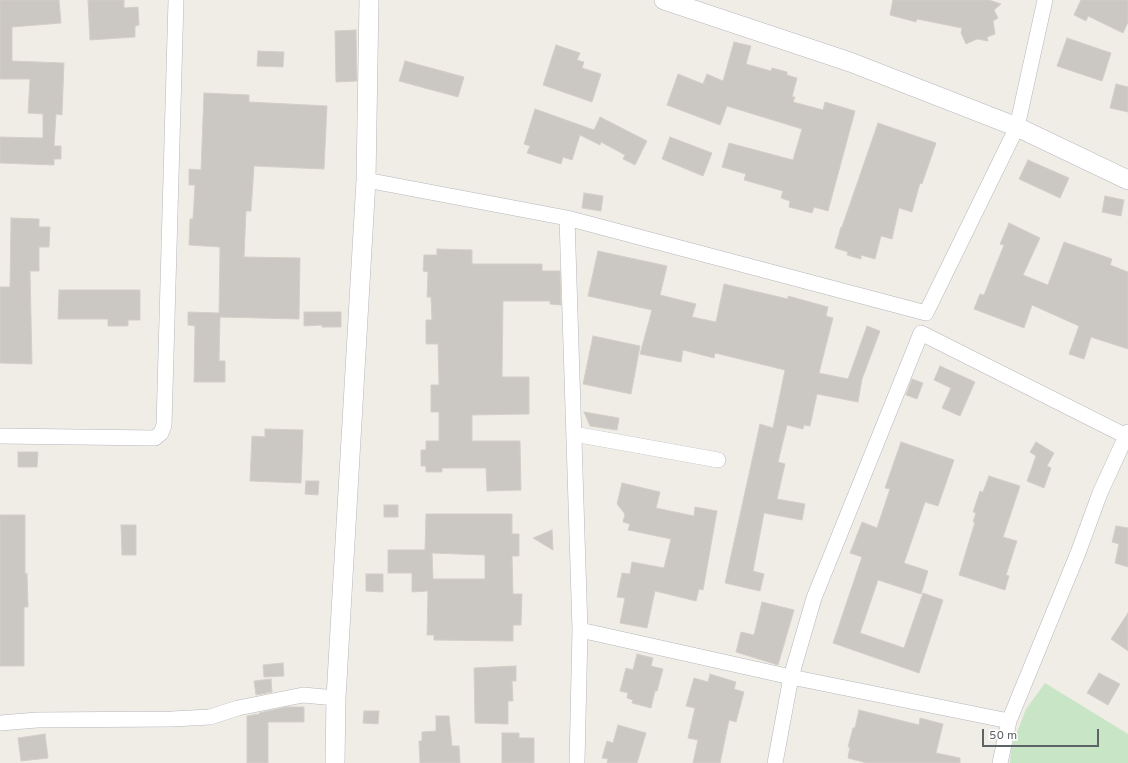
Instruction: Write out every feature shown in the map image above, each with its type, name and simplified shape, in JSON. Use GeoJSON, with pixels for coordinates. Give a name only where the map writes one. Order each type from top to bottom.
{"type":"FeatureCollection","features":[{"type":"Feature","properties":{"kind":"street"},"geometry":{"type":"LineString","coordinates":[[0,436],[155,438],[162,433],[164,425],[176,0]]}},
{"type":"Feature","properties":{"kind":"street"},"geometry":{"type":"LineString","coordinates":[[335,763],[336,698],[366,180],[369,0]]}},
{"type":"Feature","properties":{"kind":"street"},"geometry":{"type":"LineString","coordinates":[[664,0],[850,62],[1017,127],[1128,180]]}},
{"type":"Feature","properties":{"kind":"street"},"geometry":{"type":"LineString","coordinates":[[775,763],[792,677],[814,598],[921,333],[926,313],[1017,127],[1045,0]]}},
{"type":"Feature","properties":{"kind":"street"},"geometry":{"type":"LineString","coordinates":[[366,180],[567,218],[926,313]]}},
{"type":"Feature","properties":{"kind":"street"},"geometry":{"type":"LineString","coordinates":[[567,218],[580,630],[577,763]]}},
{"type":"Feature","properties":{"kind":"street"},"geometry":{"type":"LineString","coordinates":[[921,333],[1127,434],[1100,493],[1078,552],[1009,720],[1000,763]]}},
{"type":"Feature","properties":{"kind":"street"},"geometry":{"type":"LineString","coordinates":[[574,434],[718,460]]}},
{"type":"Feature","properties":{"kind":"street"},"geometry":{"type":"LineString","coordinates":[[580,630],[792,677],[1009,720]]}},
{"type":"Feature","properties":{"kind":"street"},"geometry":{"type":"LineString","coordinates":[[0,724],[37,720],[172,719],[210,717],[238,708],[303,695],[336,698]]}},
{"type":"Feature","properties":{"kind":"green space"},"geometry":{"type":"Polygon","coordinates":[[[1045,683],[1128,734],[1128,763],[1010,763],[1011,748],[1026,709],[1045,683]]]}},
{"type":"Feature","properties":{"kind":"building"},"geometry":{"type":"Polygon","coordinates":[[[0,0],[59,0],[61,23],[12,27],[12,61],[64,63],[62,115],[56,114],[54,146],[61,146],[61,159],[54,159],[54,165],[0,163],[0,137],[43,138],[43,114],[28,113],[30,79],[0,79],[0,0]]]}},
{"type":"Feature","properties":{"kind":"building"},"geometry":{"type":"Polygon","coordinates":[[[88,0],[124,0],[124,8],[138,7],[139,25],[135,26],[135,37],[90,40],[88,0]]]}},
{"type":"Feature","properties":{"kind":"building"},"geometry":{"type":"Polygon","coordinates":[[[893,0],[989,0],[1001,4],[994,10],[998,18],[993,21],[995,34],[987,37],[988,41],[977,39],[966,44],[961,33],[962,28],[917,19],[916,22],[890,15],[893,0]]]}},
{"type":"Feature","properties":{"kind":"building"},"geometry":{"type":"Polygon","coordinates":[[[1081,0],[1128,0],[1128,22],[1123,33],[1088,16],[1086,21],[1074,15],[1081,0]]]}},
{"type":"Feature","properties":{"kind":"building"},"geometry":{"type":"Polygon","coordinates":[[[356,30],[357,81],[336,82],[335,31],[356,30]]]}},
{"type":"Feature","properties":{"kind":"building"},"geometry":{"type":"Polygon","coordinates":[[[1067,38],[1111,53],[1102,81],[1057,66],[1067,38]]]}},
{"type":"Feature","properties":{"kind":"building"},"geometry":{"type":"Polygon","coordinates":[[[734,42],[751,46],[746,64],[771,71],[772,68],[787,72],[787,75],[797,78],[792,97],[795,97],[793,102],[823,110],[825,102],[855,111],[828,211],[814,207],[812,213],[789,207],[790,201],[781,198],[783,191],[744,180],[746,174],[722,167],[729,143],[793,160],[802,129],[727,106],[720,125],[667,105],[678,74],[703,84],[707,74],[723,81],[734,42]]]}},
{"type":"Feature","properties":{"kind":"building"},"geometry":{"type":"Polygon","coordinates":[[[556,45],[580,53],[577,60],[584,62],[582,68],[601,74],[592,102],[543,85],[556,45]]]}},
{"type":"Feature","properties":{"kind":"building"},"geometry":{"type":"Polygon","coordinates":[[[258,51],[284,52],[283,67],[257,66],[258,51]]]}},
{"type":"Feature","properties":{"kind":"building"},"geometry":{"type":"Polygon","coordinates":[[[405,61],[464,77],[458,97],[399,81],[405,61]]]}},
{"type":"Feature","properties":{"kind":"building"},"geometry":{"type":"Polygon","coordinates":[[[1116,84],[1128,87],[1128,112],[1110,108],[1116,84]]]}},
{"type":"Feature","properties":{"kind":"building"},"geometry":{"type":"Polygon","coordinates":[[[204,93],[249,95],[249,102],[327,106],[324,169],[254,166],[251,211],[246,211],[244,257],[300,258],[299,319],[220,317],[219,361],[225,361],[225,382],[194,382],[195,326],[188,325],[188,312],[219,313],[220,247],[189,245],[190,219],[193,219],[195,185],[189,185],[189,169],[201,170],[204,93]]]}},
{"type":"Feature","properties":{"kind":"building"},"geometry":{"type":"Polygon","coordinates":[[[535,109],[594,130],[600,117],[647,141],[635,165],[623,159],[625,155],[601,142],[600,145],[580,135],[572,160],[563,157],[561,164],[527,153],[530,146],[524,144],[535,109]]]}},
{"type":"Feature","properties":{"kind":"building"},"geometry":{"type":"Polygon","coordinates":[[[878,123],[936,143],[922,184],[920,183],[912,212],[899,208],[892,239],[881,236],[875,259],[861,255],[861,259],[847,255],[848,252],[835,248],[878,123]]]}},
{"type":"Feature","properties":{"kind":"building"},"geometry":{"type":"Polygon","coordinates":[[[670,137],[712,153],[703,176],[662,159],[670,137]]]}},
{"type":"Feature","properties":{"kind":"building"},"geometry":{"type":"Polygon","coordinates":[[[1028,160],[1069,178],[1060,198],[1019,179],[1028,160]]]}},
{"type":"Feature","properties":{"kind":"building"},"geometry":{"type":"Polygon","coordinates":[[[584,193],[603,196],[601,211],[582,208],[584,193]]]}},
{"type":"Feature","properties":{"kind":"building"},"geometry":{"type":"Polygon","coordinates":[[[1105,196],[1124,200],[1121,216],[1102,212],[1105,196]]]}},
{"type":"Feature","properties":{"kind":"building"},"geometry":{"type":"Polygon","coordinates":[[[11,218],[39,219],[39,227],[50,227],[49,247],[39,247],[39,271],[30,271],[32,364],[0,363],[0,287],[10,287],[11,218]]]}},
{"type":"Feature","properties":{"kind":"building"},"geometry":{"type":"Polygon","coordinates":[[[1009,223],[1040,238],[1023,275],[1048,285],[1064,242],[1112,259],[1110,265],[1128,272],[1128,349],[1091,337],[1084,359],[1069,354],[1079,326],[1032,305],[1024,328],[974,309],[980,294],[984,295],[1004,245],[1000,244],[1009,223]]]}},
{"type":"Feature","properties":{"kind":"building"},"geometry":{"type":"Polygon","coordinates":[[[437,249],[472,250],[472,264],[542,264],[542,271],[560,271],[561,305],[550,304],[550,301],[503,301],[502,377],[529,377],[529,414],[472,415],[472,441],[520,441],[521,490],[487,491],[486,468],[442,468],[442,472],[426,472],[426,466],[421,466],[421,450],[426,450],[426,441],[439,441],[439,412],[431,412],[431,385],[439,385],[438,344],[426,344],[426,320],[432,320],[431,297],[427,297],[428,272],[423,271],[424,255],[437,255],[437,249]]]}},
{"type":"Feature","properties":{"kind":"building"},"geometry":{"type":"Polygon","coordinates":[[[598,251],[667,266],[660,295],[696,304],[692,317],[716,322],[724,284],[788,299],[788,296],[828,307],[826,316],[833,318],[819,373],[848,379],[867,326],[880,331],[862,379],[858,402],[817,394],[810,426],[804,425],[803,429],[787,425],[778,462],[785,464],[777,499],[805,504],[802,520],[764,513],[753,571],[764,574],[760,591],[725,583],[760,424],[773,428],[785,370],[715,353],[714,358],[683,350],[681,362],[640,354],[652,310],[588,296],[598,251]]]}},
{"type":"Feature","properties":{"kind":"building"},"geometry":{"type":"Polygon","coordinates":[[[59,290],[140,290],[140,320],[128,320],[128,326],[108,326],[108,319],[58,319],[59,290]]]}},
{"type":"Feature","properties":{"kind":"building"},"geometry":{"type":"Polygon","coordinates":[[[304,312],[341,312],[341,327],[322,327],[322,325],[304,326],[304,312]]]}},
{"type":"Feature","properties":{"kind":"building"},"geometry":{"type":"Polygon","coordinates":[[[593,336],[640,346],[631,394],[583,384],[593,336]]]}},
{"type":"Feature","properties":{"kind":"building"},"geometry":{"type":"Polygon","coordinates":[[[940,366],[975,382],[960,416],[942,408],[951,388],[934,380],[940,366]]]}},
{"type":"Feature","properties":{"kind":"building"},"geometry":{"type":"Polygon","coordinates":[[[912,379],[923,383],[917,399],[906,395],[912,379]]]}},
{"type":"Feature","properties":{"kind":"building"},"geometry":{"type":"Polygon","coordinates":[[[584,412],[619,418],[617,430],[590,426],[584,412]]]}},
{"type":"Feature","properties":{"kind":"building"},"geometry":{"type":"Polygon","coordinates":[[[265,429],[303,430],[301,483],[250,481],[252,436],[265,437],[265,429]]]}},
{"type":"Feature","properties":{"kind":"building"},"geometry":{"type":"Polygon","coordinates":[[[901,442],[954,460],[938,506],[925,502],[904,563],[928,571],[921,594],[878,580],[860,633],[904,648],[923,593],[943,600],[919,673],[833,643],[862,557],[850,553],[862,522],[877,528],[890,489],[885,488],[901,442]]]}},
{"type":"Feature","properties":{"kind":"building"},"geometry":{"type":"Polygon","coordinates":[[[1036,442],[1054,453],[1047,466],[1051,468],[1044,488],[1027,481],[1036,456],[1030,452],[1036,442]]]}},
{"type":"Feature","properties":{"kind":"building"},"geometry":{"type":"Polygon","coordinates":[[[18,452],[38,452],[37,467],[18,467],[18,452]]]}},
{"type":"Feature","properties":{"kind":"building"},"geometry":{"type":"Polygon","coordinates":[[[989,476],[1020,486],[1003,537],[1017,541],[1006,575],[1009,576],[1005,590],[959,575],[975,522],[973,522],[976,513],[973,512],[980,491],[983,492],[989,476]]]}},
{"type":"Feature","properties":{"kind":"building"},"geometry":{"type":"Polygon","coordinates":[[[306,481],[319,481],[318,495],[305,494],[306,481]]]}},
{"type":"Feature","properties":{"kind":"building"},"geometry":{"type":"Polygon","coordinates":[[[622,483],[660,492],[656,508],[694,516],[695,507],[717,511],[703,590],[699,589],[696,601],[655,591],[647,628],[620,623],[625,598],[617,597],[622,573],[630,574],[632,562],[664,568],[671,539],[628,530],[630,524],[623,522],[625,514],[617,504],[622,483]]]}},
{"type":"Feature","properties":{"kind":"building"},"geometry":{"type":"Polygon","coordinates":[[[384,505],[398,505],[398,517],[384,517],[384,505]]]}},
{"type":"Feature","properties":{"kind":"building"},"geometry":{"type":"Polygon","coordinates":[[[426,514],[512,514],[512,534],[519,534],[519,556],[512,556],[513,594],[522,594],[521,625],[513,625],[513,641],[434,640],[434,635],[427,635],[428,591],[412,592],[412,573],[388,573],[388,550],[425,550],[426,514]],[[432,553],[433,579],[485,579],[485,555],[432,553]]]}},
{"type":"Feature","properties":{"kind":"building"},"geometry":{"type":"Polygon","coordinates":[[[0,515],[25,515],[25,574],[27,573],[28,607],[24,607],[24,666],[0,666],[0,515]]]}},
{"type":"Feature","properties":{"kind":"building"},"geometry":{"type":"Polygon","coordinates":[[[121,525],[136,525],[136,555],[122,555],[121,525]]]}},
{"type":"Feature","properties":{"kind":"building"},"geometry":{"type":"Polygon","coordinates":[[[1116,526],[1128,528],[1128,567],[1115,563],[1119,544],[1112,542],[1116,526]]]}},
{"type":"Feature","properties":{"kind":"building"},"geometry":{"type":"Polygon","coordinates":[[[552,530],[553,550],[533,538],[552,530]]]}},
{"type":"Feature","properties":{"kind":"building"},"geometry":{"type":"Polygon","coordinates":[[[366,574],[383,574],[383,592],[366,591],[366,574]]]}},
{"type":"Feature","properties":{"kind":"building"},"geometry":{"type":"Polygon","coordinates":[[[762,602],[794,610],[778,665],[736,652],[741,632],[754,635],[762,602]]]}},
{"type":"Feature","properties":{"kind":"building"},"geometry":{"type":"Polygon","coordinates":[[[1128,613],[1128,651],[1111,639],[1128,613]]]}},
{"type":"Feature","properties":{"kind":"building"},"geometry":{"type":"Polygon","coordinates":[[[637,654],[653,658],[651,666],[663,669],[651,708],[632,703],[633,700],[627,698],[628,693],[620,691],[626,668],[633,670],[637,654]]]}},
{"type":"Feature","properties":{"kind":"building"},"geometry":{"type":"Polygon","coordinates":[[[283,663],[284,676],[264,677],[263,665],[283,663]]]}},
{"type":"Feature","properties":{"kind":"building"},"geometry":{"type":"Polygon","coordinates":[[[516,666],[516,681],[512,681],[513,701],[508,701],[508,724],[475,723],[474,668],[516,666]]]}},
{"type":"Feature","properties":{"kind":"building"},"geometry":{"type":"Polygon","coordinates":[[[1099,673],[1120,684],[1108,705],[1087,693],[1099,673]]]}},
{"type":"Feature","properties":{"kind":"building"},"geometry":{"type":"Polygon","coordinates":[[[710,674],[736,682],[734,689],[744,692],[736,722],[729,720],[720,763],[693,763],[698,740],[688,738],[695,708],[686,706],[694,678],[708,682],[710,674]]]}},
{"type":"Feature","properties":{"kind":"building"},"geometry":{"type":"Polygon","coordinates":[[[271,679],[272,692],[256,695],[254,681],[271,679]]]}},
{"type":"Feature","properties":{"kind":"building"},"geometry":{"type":"Polygon","coordinates":[[[287,707],[304,707],[304,722],[268,722],[268,763],[247,763],[247,716],[287,707]]]}},
{"type":"Feature","properties":{"kind":"building"},"geometry":{"type":"Polygon","coordinates":[[[859,710],[919,725],[920,718],[943,724],[936,753],[960,758],[960,763],[867,763],[848,758],[850,747],[848,747],[853,728],[855,728],[859,710]]]}},
{"type":"Feature","properties":{"kind":"building"},"geometry":{"type":"Polygon","coordinates":[[[364,711],[379,711],[378,724],[363,723],[364,711]]]}},
{"type":"Feature","properties":{"kind":"building"},"geometry":{"type":"Polygon","coordinates":[[[436,716],[449,716],[452,746],[459,746],[460,763],[420,763],[419,741],[422,741],[422,732],[436,731],[436,716]]]}},
{"type":"Feature","properties":{"kind":"building"},"geometry":{"type":"Polygon","coordinates":[[[618,725],[646,733],[637,763],[607,763],[608,759],[602,758],[607,741],[613,743],[618,725]]]}},
{"type":"Feature","properties":{"kind":"building"},"geometry":{"type":"Polygon","coordinates":[[[502,733],[519,733],[519,738],[534,738],[534,763],[502,763],[502,733]]]}},
{"type":"Feature","properties":{"kind":"building"},"geometry":{"type":"Polygon","coordinates":[[[45,734],[48,758],[21,761],[18,738],[45,734]]]}}]}
